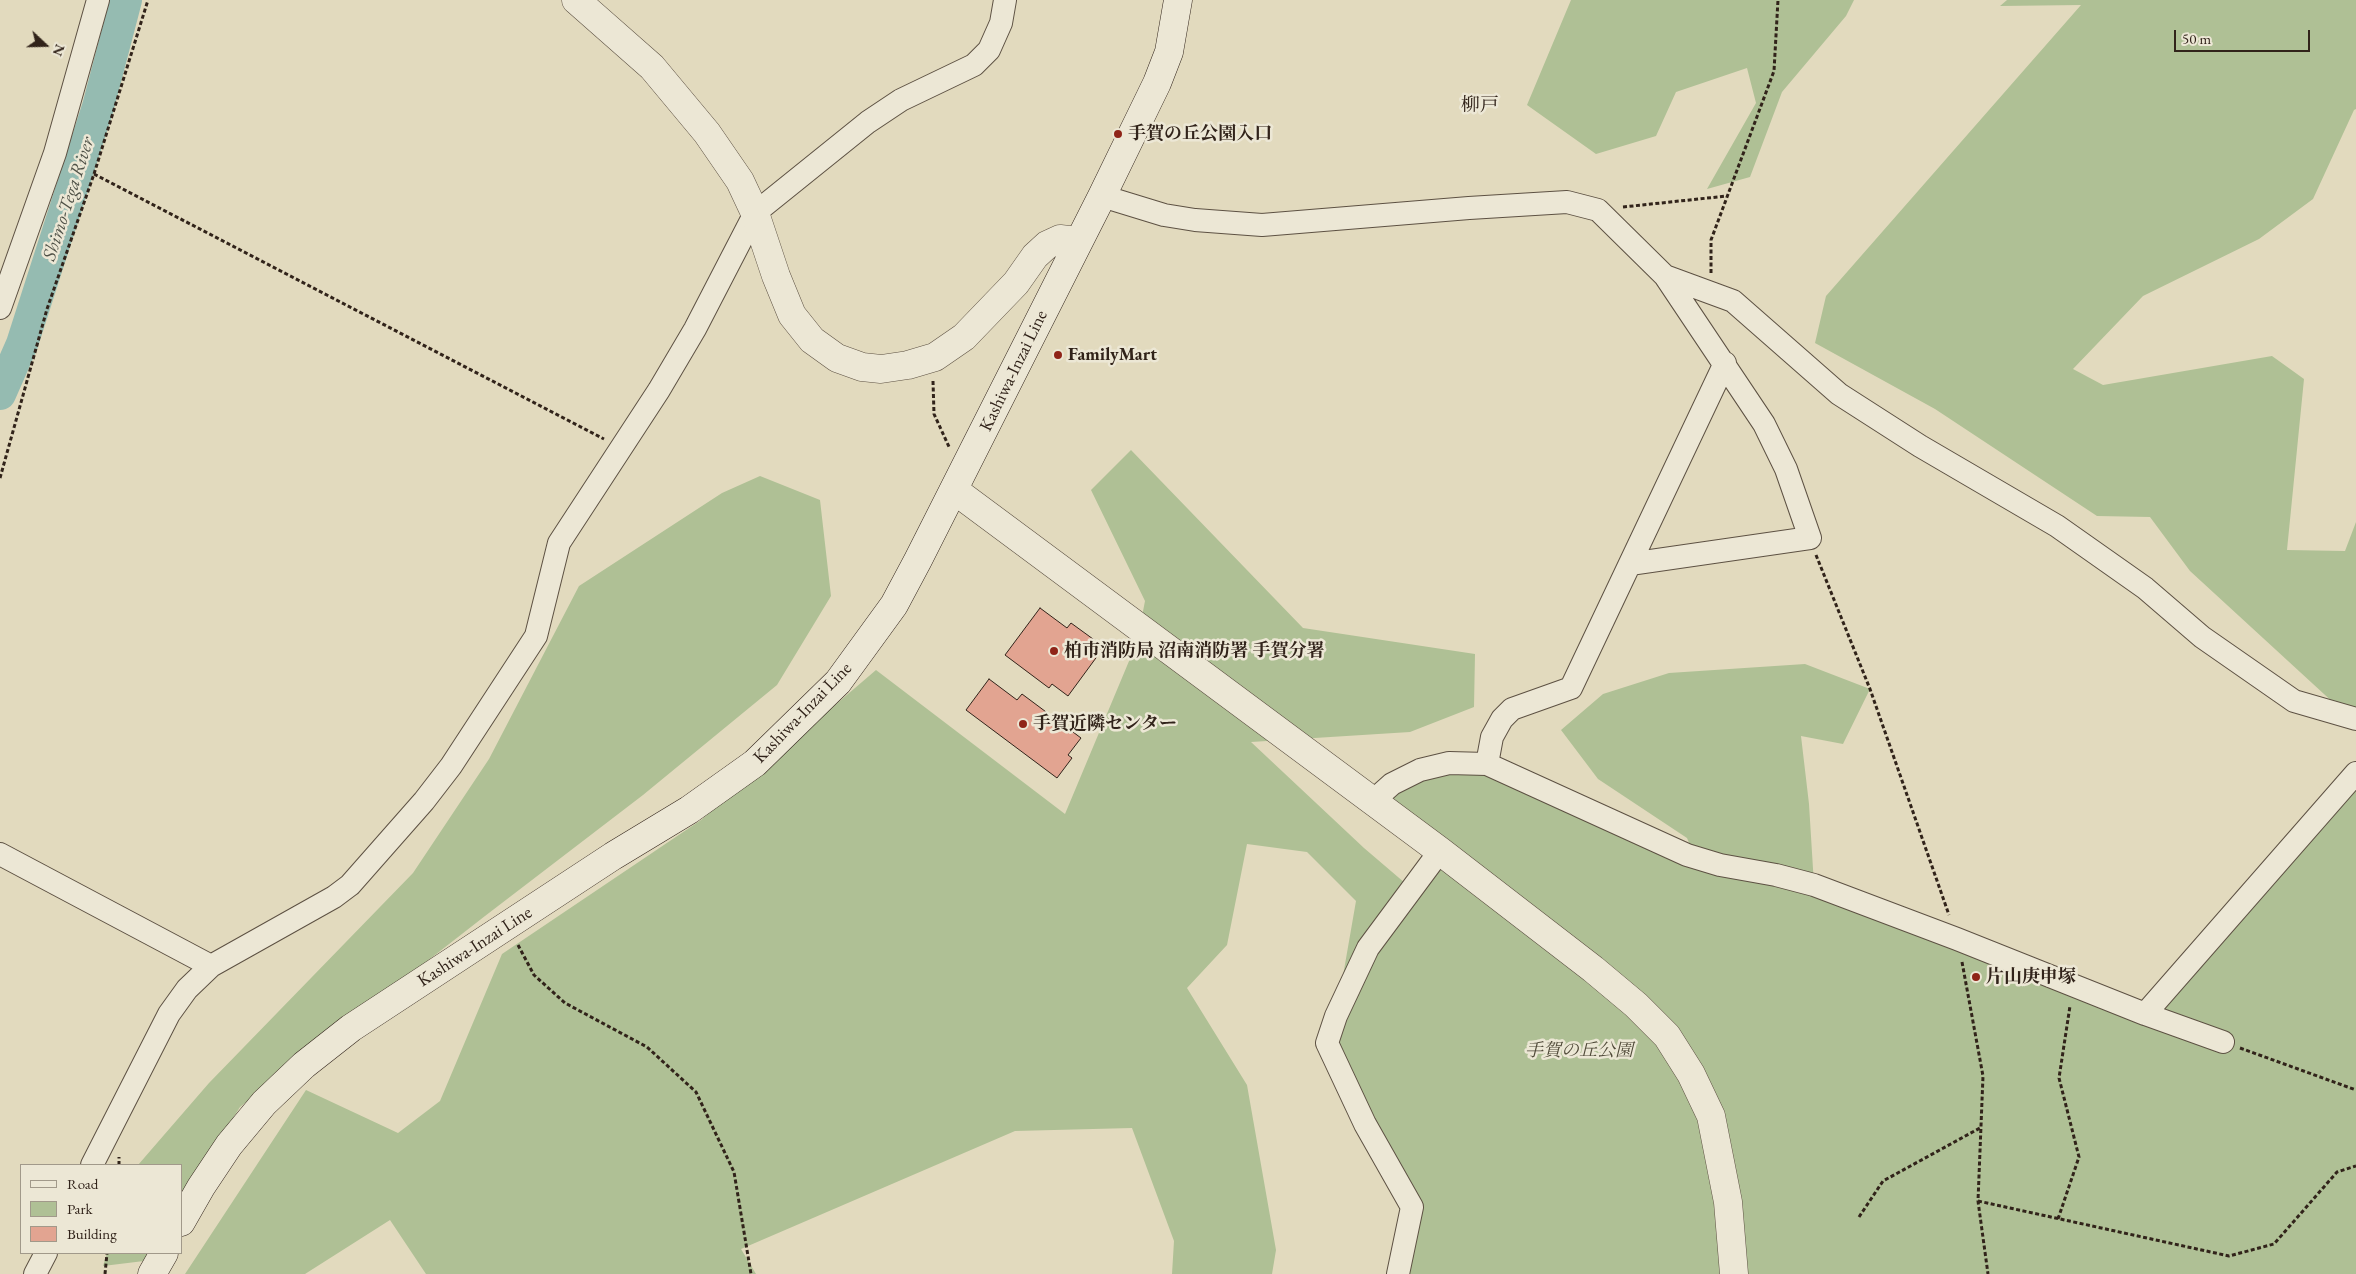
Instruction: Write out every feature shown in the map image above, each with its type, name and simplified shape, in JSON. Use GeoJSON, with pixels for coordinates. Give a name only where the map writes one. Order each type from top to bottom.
{"type":"FeatureCollection","features":[{"type":"Feature","properties":{"kind":"street"},"geometry":{"type":"LineString","coordinates":[[0,308],[55,153],[98,0]]}},
{"type":"Feature","properties":{"kind":"street"},"geometry":{"type":"LineString","coordinates":[[576,0],[652,67],[708,133],[740,181],[792,315],[812,340],[837,358],[862,366],[881,369],[908,366],[935,357],[964,337],[1016,283],[1035,256],[1047,245],[1060,239],[1078,241]]}},
{"type":"Feature","properties":{"kind":"street"},"geometry":{"type":"LineString","coordinates":[[93,1164],[169,1014],[187,989],[212,966],[334,897],[344,889],[424,801],[451,766],[536,636],[559,543],[695,329],[754,213],[868,122],[901,100],[974,65],[989,50],[1001,23],[1005,0]]}},
{"type":"Feature","properties":{"kind":"street","name":"Kashiwa-Inzai Line"},"geometry":{"type":"LineString","coordinates":[[182,1220],[201,1187],[230,1145],[264,1103],[304,1065],[351,1028],[704,800],[755,763],[838,682],[894,605],[1102,196],[1157,83],[1169,52],[1178,0]]}},
{"type":"Feature","properties":{"kind":"street"},"geometry":{"type":"LineString","coordinates":[[1102,196],[1164,215],[1195,220],[1262,225],[1567,202],[1598,210],[1665,276],[1764,424],[1782,462],[1810,538],[1630,564]]}},
{"type":"Feature","properties":{"kind":"street"},"geometry":{"type":"LineString","coordinates":[[1665,276],[1733,301],[1839,394],[1920,446],[2057,526],[2144,588],[2202,637],[2294,701],[2356,719]]}},
{"type":"Feature","properties":{"kind":"street"},"geometry":{"type":"LineString","coordinates":[[1486,764],[1492,737],[1502,719],[1512,709],[1571,688],[1725,364]]}},
{"type":"Feature","properties":{"kind":"street"},"geometry":{"type":"LineString","coordinates":[[959,480],[1593,969],[1636,1005],[1667,1036],[1691,1074],[1711,1116],[1728,1202],[1734,1274]]}},
{"type":"Feature","properties":{"kind":"street"},"geometry":{"type":"LineString","coordinates":[[1374,801],[1392,784],[1420,770],[1449,762],[1486,764],[1687,855],[1720,865],[1814,886],[1957,939],[2145,1014],[2223,1042]]}},
{"type":"Feature","properties":{"kind":"street"},"geometry":{"type":"LineString","coordinates":[[2145,1014],[2356,773]]}},
{"type":"Feature","properties":{"kind":"street"},"geometry":{"type":"LineString","coordinates":[[1398,1274],[1412,1207],[1365,1124],[1327,1043],[1336,1016],[1368,948],[1440,851]]}},
{"type":"Feature","properties":{"kind":"street"},"geometry":{"type":"LineString","coordinates":[[0,854],[212,966]]}},
{"type":"Feature","properties":{"kind":"street"},"geometry":{"type":"LineString","coordinates":[[35,1274],[45,1254]]}},
{"type":"Feature","properties":{"kind":"street"},"geometry":{"type":"LineString","coordinates":[[152,1274],[163,1254]]}},
{"type":"Feature","properties":{"kind":"path"},"geometry":{"type":"LineString","coordinates":[[0,478],[47,309],[94,174],[148,0]]}},
{"type":"Feature","properties":{"kind":"path"},"geometry":{"type":"LineString","coordinates":[[1711,293],[1711,240],[1774,71],[1778,0]]}},
{"type":"Feature","properties":{"kind":"path"},"geometry":{"type":"LineString","coordinates":[[94,174],[621,448]]}},
{"type":"Feature","properties":{"kind":"path"},"geometry":{"type":"LineString","coordinates":[[1598,210],[1727,196]]}},
{"type":"Feature","properties":{"kind":"path"},"geometry":{"type":"LineString","coordinates":[[935,357],[932,396],[934,414],[950,448],[959,480]]}},
{"type":"Feature","properties":{"kind":"path"},"geometry":{"type":"LineString","coordinates":[[1810,538],[1870,689],[1957,939],[1983,1076],[1978,1201],[1988,1274]]}},
{"type":"Feature","properties":{"kind":"path"},"geometry":{"type":"LineString","coordinates":[[508,926],[534,975],[565,1003],[647,1047],[696,1092],[734,1172],[751,1274]]}},
{"type":"Feature","properties":{"kind":"path"},"geometry":{"type":"LineString","coordinates":[[2058,1219],[2079,1158],[2059,1078],[2073,985]]}},
{"type":"Feature","properties":{"kind":"path"},"geometry":{"type":"LineString","coordinates":[[2223,1042],[2356,1090]]}},
{"type":"Feature","properties":{"kind":"path"},"geometry":{"type":"LineString","coordinates":[[1859,1217],[1883,1181],[1981,1128]]}},
{"type":"Feature","properties":{"kind":"path"},"geometry":{"type":"LineString","coordinates":[[1978,1201],[2229,1256],[2274,1244],[2336,1172],[2356,1166]]}},
{"type":"Feature","properties":{"kind":"path"},"geometry":{"type":"LineString","coordinates":[[105,1274],[107,1254]]}},
{"type":"Feature","properties":{"kind":"green space"},"geometry":{"type":"Polygon","coordinates":[[[1571,0],[1854,0],[1846,16],[1782,92],[1750,177],[1707,189],[1756,103],[1747,68],[1676,92],[1656,136],[1596,154],[1527,105],[1571,0]]]}},
{"type":"Feature","properties":{"kind":"green space"},"geometry":{"type":"Polygon","coordinates":[[[2007,0],[2356,0],[2356,109],[2313,199],[2259,239],[2143,296],[2073,369],[2103,385],[2272,356],[2304,379],[2287,550],[2345,551],[2356,522],[2356,713],[2349,717],[2190,571],[2150,517],[2097,516],[1935,409],[1815,343],[1826,296],[2081,5],[2000,6],[2007,0]]]}},
{"type":"Feature","properties":{"kind":"green space","name":"手賀の丘公園"},"geometry":{"type":"Polygon","coordinates":[[[1131,450],[1303,628],[1475,654],[1474,707],[1410,732],[1251,742],[1364,848],[1412,889],[1440,851],[1373,801],[1465,762],[1695,857],[1687,838],[1598,779],[1561,730],[1603,694],[1669,673],[1805,664],[1870,689],[1843,744],[1801,736],[1809,804],[1814,885],[2145,1014],[2356,773],[2356,1274],[1398,1274],[1412,1207],[1327,1043],[1336,1016],[1356,901],[1307,852],[1247,844],[1227,945],[1187,988],[1247,1085],[1276,1250],[1272,1274],[1172,1274],[1174,1241],[1132,1128],[1015,1131],[741,1249],[756,1274],[426,1274],[390,1220],[305,1274],[185,1274],[306,1090],[398,1133],[440,1101],[502,954],[701,820],[876,670],[1065,814],[1137,642],[1145,601],[1091,490],[1131,450]]]}},
{"type":"Feature","properties":{"kind":"green space"},"geometry":{"type":"Polygon","coordinates":[[[760,476],[820,500],[831,596],[777,685],[643,795],[240,1107],[182,1199],[182,1164],[139,1164],[209,1083],[413,873],[489,759],[579,586],[722,493],[760,476]]]}},
{"type":"Feature","properties":{"kind":"green space"},"geometry":{"type":"Polygon","coordinates":[[[107,1254],[148,1254],[144,1261],[103,1266],[107,1254]]]}},
{"type":"Feature","properties":{"kind":"building","name":"柏市消防局 沼南消防署 手賀分署"},"geometry":{"type":"Polygon","coordinates":[[[1040,608],[1067,628],[1071,623],[1104,647],[1068,696],[1052,684],[1049,688],[1005,655],[1040,608]]]}},
{"type":"Feature","properties":{"kind":"building","name":"手賀近隣センター"},"geometry":{"type":"Polygon","coordinates":[[[989,679],[1017,700],[1022,694],[1081,738],[1068,755],[1072,758],[1057,778],[966,710],[989,679]]]}},
{"type":"Feature","properties":{"kind":"waterway","name":"Shimo-Tega River"},"geometry":{"type":"LineString","coordinates":[[0,394],[22,344],[98,107],[126,0]]}},
{"type":"Feature","properties":{"kind":"place","name":"手賀の丘公園入口"},"geometry":{"type":"Point","coordinates":[1118,134]}},
{"type":"Feature","properties":{"kind":"place","name":"FamilyMart"},"geometry":{"type":"Point","coordinates":[1058,355]}},
{"type":"Feature","properties":{"kind":"place","name":"柏市消防局 沼南消防署 手賀分署"},"geometry":{"type":"Point","coordinates":[1054,651]}},
{"type":"Feature","properties":{"kind":"place","name":"手賀近隣センター"},"geometry":{"type":"Point","coordinates":[1023,724]}},
{"type":"Feature","properties":{"kind":"place","name":"片山庚申塚"},"geometry":{"type":"Point","coordinates":[1976,977]}},
{"type":"Feature","properties":{"kind":"district","name":"柳戸"},"geometry":{"type":"Point","coordinates":[1480,106]}}]}
